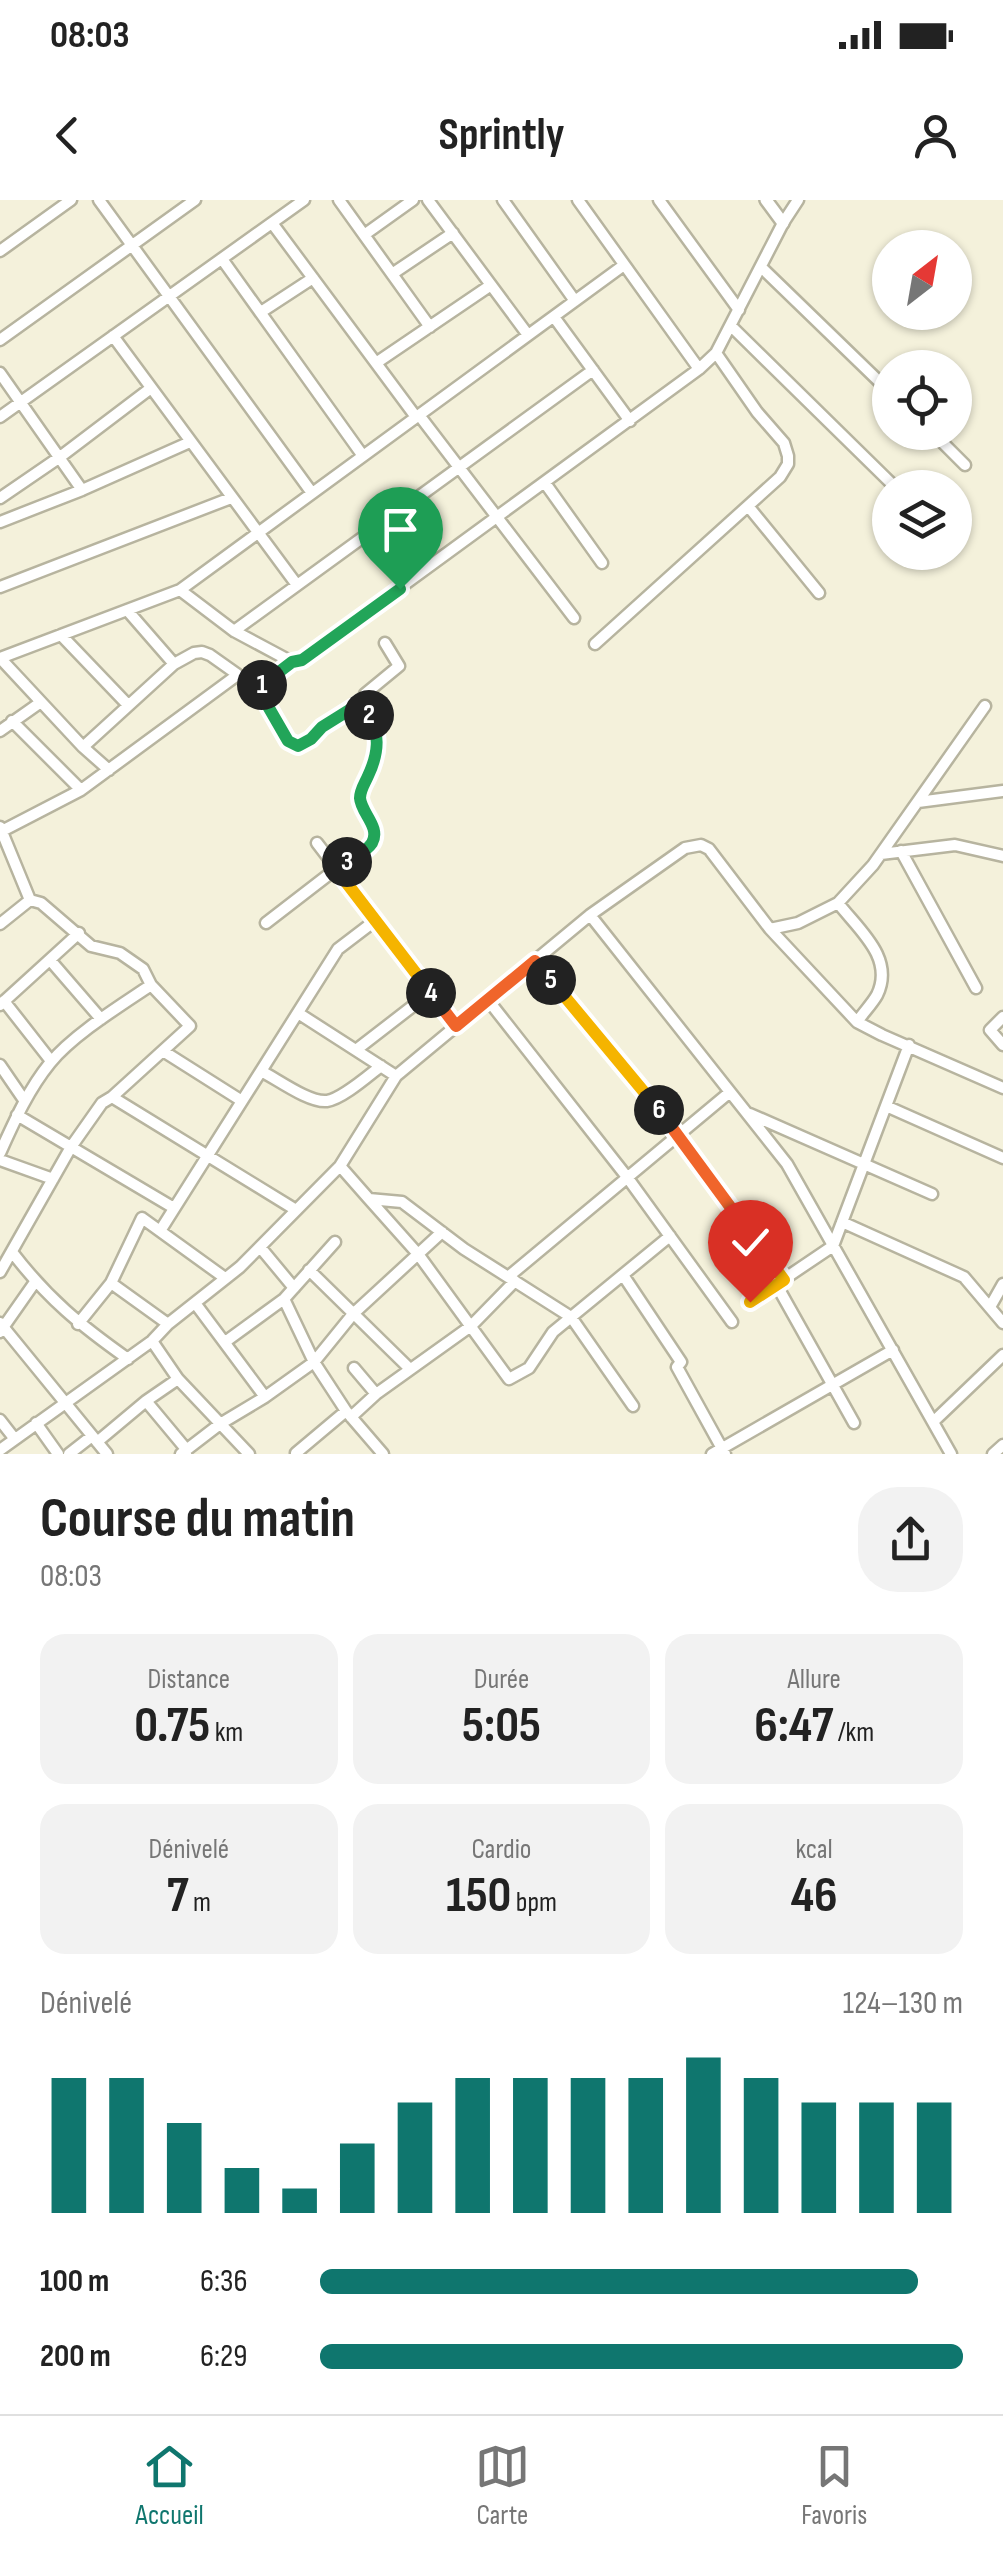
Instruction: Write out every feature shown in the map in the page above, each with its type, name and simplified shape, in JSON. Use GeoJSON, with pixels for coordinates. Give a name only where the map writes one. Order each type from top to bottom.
{"type":"FeatureCollection","features":[{"type":"Feature","properties":{"kind":"street"},"geometry":{"type":"LineString","coordinates":[[0,251],[71,200]]}},
{"type":"Feature","properties":{"kind":"street"},"geometry":{"type":"LineString","coordinates":[[99,200],[312,493]]}},
{"type":"Feature","properties":{"kind":"street"},"geometry":{"type":"LineString","coordinates":[[0,340],[195,200]]}},
{"type":"Feature","properties":{"kind":"street"},"geometry":{"type":"LineString","coordinates":[[0,416],[304,200]]}},
{"type":"Feature","properties":{"kind":"street"},"geometry":{"type":"LineString","coordinates":[[339,200],[430,327]]}},
{"type":"Feature","properties":{"kind":"street"},"geometry":{"type":"LineString","coordinates":[[364,235],[413,200]]}},
{"type":"Feature","properties":{"kind":"street"},"geometry":{"type":"LineString","coordinates":[[428,200],[528,336]]}},
{"type":"Feature","properties":{"kind":"street"},"geometry":{"type":"LineString","coordinates":[[504,200],[575,301]]}},
{"type":"Feature","properties":{"kind":"street"},"geometry":{"type":"LineString","coordinates":[[578,200],[699,369]]}},
{"type":"Feature","properties":{"kind":"street"},"geometry":{"type":"LineString","coordinates":[[660,200],[738,310]]}},
{"type":"Feature","properties":{"kind":"street"},"geometry":{"type":"LineString","coordinates":[[766,200],[783,223]]}},
{"type":"Feature","properties":{"kind":"street"},"geometry":{"type":"LineString","coordinates":[[258,689],[699,369],[716,353],[798,200]]}},
{"type":"Feature","properties":{"kind":"street"},"geometry":{"type":"LineString","coordinates":[[272,223],[376,364],[574,618]]}},
{"type":"Feature","properties":{"kind":"street"},"geometry":{"type":"LineString","coordinates":[[392,274],[453,233]]}},
{"type":"Feature","properties":{"kind":"street"},"geometry":{"type":"LineString","coordinates":[[222,260],[363,456]]}},
{"type":"Feature","properties":{"kind":"street"},"geometry":{"type":"LineString","coordinates":[[109,770],[82,747],[0,658],[180,590],[624,265]]}},
{"type":"Feature","properties":{"kind":"street"},"geometry":{"type":"LineString","coordinates":[[761,267],[872,375]]}},
{"type":"Feature","properties":{"kind":"street"},"geometry":{"type":"LineString","coordinates":[[260,312],[313,278]]}},
{"type":"Feature","properties":{"kind":"street"},"geometry":{"type":"LineString","coordinates":[[376,364],[491,285]]}},
{"type":"Feature","properties":{"kind":"street"},"geometry":{"type":"LineString","coordinates":[[554,316],[630,421]]}},
{"type":"Feature","properties":{"kind":"street"},"geometry":{"type":"LineString","coordinates":[[731,326],[878,470]]}},
{"type":"Feature","properties":{"kind":"street"},"geometry":{"type":"LineString","coordinates":[[113,336],[297,585]]}},
{"type":"Feature","properties":{"kind":"street"},"geometry":{"type":"LineString","coordinates":[[595,644],[780,478],[788,464],[784,443],[716,353]]}},
{"type":"Feature","properties":{"kind":"street"},"geometry":{"type":"LineString","coordinates":[[234,631],[592,370]]}},
{"type":"Feature","properties":{"kind":"street"},"geometry":{"type":"LineString","coordinates":[[0,373],[82,490]]}},
{"type":"Feature","properties":{"kind":"street"},"geometry":{"type":"LineString","coordinates":[[0,498],[150,388]]}},
{"type":"Feature","properties":{"kind":"street"},"geometry":{"type":"LineString","coordinates":[[0,522],[190,442]]}},
{"type":"Feature","properties":{"kind":"street"},"geometry":{"type":"LineString","coordinates":[[951,450],[965,464]]}},
{"type":"Feature","properties":{"kind":"street"},"geometry":{"type":"LineString","coordinates":[[545,484],[602,563]]}},
{"type":"Feature","properties":{"kind":"street"},"geometry":{"type":"LineString","coordinates":[[0,587],[231,498]]}},
{"type":"Feature","properties":{"kind":"street"},"geometry":{"type":"LineString","coordinates":[[748,506],[818,593]]}},
{"type":"Feature","properties":{"kind":"street"},"geometry":{"type":"LineString","coordinates":[[180,590],[234,631],[292,662]]}},
{"type":"Feature","properties":{"kind":"street"},"geometry":{"type":"LineString","coordinates":[[127,610],[174,664]]}},
{"type":"Feature","properties":{"kind":"street"},"geometry":{"type":"LineString","coordinates":[[60,635],[128,705]]}},
{"type":"Feature","properties":{"kind":"street"},"geometry":{"type":"LineString","coordinates":[[82,747],[174,664],[202,652],[258,689],[288,741],[298,746],[362,702],[365,694],[400,666],[385,643]]}},
{"type":"Feature","properties":{"kind":"street"},"geometry":{"type":"LineString","coordinates":[[30,900],[1,830],[81,790],[236,676]]}},
{"type":"Feature","properties":{"kind":"street"},"geometry":{"type":"LineString","coordinates":[[0,730],[41,702]]}},
{"type":"Feature","properties":{"kind":"street"},"geometry":{"type":"LineString","coordinates":[[266,923],[371,846],[372,826],[360,804],[360,794],[378,746],[375,725],[362,702]]}},
{"type":"Feature","properties":{"kind":"street"},"geometry":{"type":"LineString","coordinates":[[770,929],[798,923],[838,903],[881,854],[985,706]]}},
{"type":"Feature","properties":{"kind":"street"},"geometry":{"type":"LineString","coordinates":[[12,722],[81,790]]}},
{"type":"Feature","properties":{"kind":"street"},"geometry":{"type":"LineString","coordinates":[[918,802],[1003,791]]}},
{"type":"Feature","properties":{"kind":"street"},"geometry":{"type":"LineString","coordinates":[[317,843],[456,1026]]}},
{"type":"Feature","properties":{"kind":"street"},"geometry":{"type":"LineString","coordinates":[[0,1450],[152,1341],[260,1247],[340,1166],[396,1076],[590,916],[685,848],[700,845],[709,849],[770,929],[857,1022],[1003,1088]]}},
{"type":"Feature","properties":{"kind":"street"},"geometry":{"type":"LineString","coordinates":[[881,854],[955,845],[1003,856]]}},
{"type":"Feature","properties":{"kind":"street"},"geometry":{"type":"LineString","coordinates":[[902,851],[976,988]]}},
{"type":"Feature","properties":{"kind":"street"},"geometry":{"type":"LineString","coordinates":[[0,924],[30,900]]}},
{"type":"Feature","properties":{"kind":"street"},"geometry":{"type":"LineString","coordinates":[[0,1272],[71,1147],[102,1104],[190,1026],[151,985],[142,968],[120,954],[91,946],[41,903],[30,900]]}},
{"type":"Feature","properties":{"kind":"street"},"geometry":{"type":"LineString","coordinates":[[838,903],[881,957],[884,971],[878,994],[857,1022]]}},
{"type":"Feature","properties":{"kind":"street"},"geometry":{"type":"LineString","coordinates":[[590,916],[787,1164],[951,1454]]}},
{"type":"Feature","properties":{"kind":"street"},"geometry":{"type":"LineString","coordinates":[[160,1231],[338,949],[376,920]]}},
{"type":"Feature","properties":{"kind":"street"},"geometry":{"type":"LineString","coordinates":[[51,1061],[2,1003],[79,934]]}},
{"type":"Feature","properties":{"kind":"street"},"geometry":{"type":"LineString","coordinates":[[50,960],[101,1019]]}},
{"type":"Feature","properties":{"kind":"street"},"geometry":{"type":"LineString","coordinates":[[535,961],[678,1134],[780,1282],[854,1423]]}},
{"type":"Feature","properties":{"kind":"street"},"geometry":{"type":"LineString","coordinates":[[53,1179],[0,1156],[16,1115],[51,1061],[101,1019],[151,985]]}},
{"type":"Feature","properties":{"kind":"street"},"geometry":{"type":"LineString","coordinates":[[356,1050],[430,992]]}},
{"type":"Feature","properties":{"kind":"street"},"geometry":{"type":"LineString","coordinates":[[488,1000],[627,1177],[732,1322]]}},
{"type":"Feature","properties":{"kind":"street"},"geometry":{"type":"LineString","coordinates":[[298,1013],[396,1076]]}},
{"type":"Feature","properties":{"kind":"street"},"geometry":{"type":"LineString","coordinates":[[1003,1017],[990,1030],[1003,1045]]}},
{"type":"Feature","properties":{"kind":"street"},"geometry":{"type":"LineString","coordinates":[[750,1302],[833,1246],[910,1046]]}},
{"type":"Feature","properties":{"kind":"street"},"geometry":{"type":"LineString","coordinates":[[162,1051],[242,1102]]}},
{"type":"Feature","properties":{"kind":"street"},"geometry":{"type":"LineString","coordinates":[[0,1065],[24,1100]]}},
{"type":"Feature","properties":{"kind":"street"},"geometry":{"type":"LineString","coordinates":[[261,1070],[313,1099],[326,1101],[338,1097],[381,1066]]}},
{"type":"Feature","properties":{"kind":"street"},"geometry":{"type":"LineString","coordinates":[[296,1453],[471,1326],[511,1279],[730,1092]]}},
{"type":"Feature","properties":{"kind":"street"},"geometry":{"type":"LineString","coordinates":[[112,1097],[296,1210]]}},
{"type":"Feature","properties":{"kind":"street"},"geometry":{"type":"LineString","coordinates":[[886,1106],[1001,1157],[1003,1143]]}},
{"type":"Feature","properties":{"kind":"street"},"geometry":{"type":"LineString","coordinates":[[745,1112],[932,1194]]}},
{"type":"Feature","properties":{"kind":"street"},"geometry":{"type":"LineString","coordinates":[[16,1115],[174,1208]]}},
{"type":"Feature","properties":{"kind":"street"},"geometry":{"type":"LineString","coordinates":[[340,1166],[418,1254],[509,1379],[529,1368],[553,1332],[571,1316],[670,1236]]}},
{"type":"Feature","properties":{"kind":"street"},"geometry":{"type":"LineString","coordinates":[[369,1200],[402,1202],[464,1249],[571,1316],[633,1406]]}},
{"type":"Feature","properties":{"kind":"street"},"geometry":{"type":"LineString","coordinates":[[78,1324],[111,1283],[142,1218],[225,1278]]}},
{"type":"Feature","properties":{"kind":"street"},"geometry":{"type":"LineString","coordinates":[[842,1222],[964,1277],[1003,1323]]}},
{"type":"Feature","properties":{"kind":"street"},"geometry":{"type":"LineString","coordinates":[[146,1400],[184,1452],[314,1362],[353,1314],[442,1232]]}},
{"type":"Feature","properties":{"kind":"street"},"geometry":{"type":"LineString","coordinates":[[225,1342],[284,1299],[335,1242]]}},
{"type":"Feature","properties":{"kind":"street"},"geometry":{"type":"LineString","coordinates":[[260,1247],[294,1288]]}},
{"type":"Feature","properties":{"kind":"street"},"geometry":{"type":"LineString","coordinates":[[12,1252],[35,1282],[78,1324],[128,1359]]}},
{"type":"Feature","properties":{"kind":"street"},"geometry":{"type":"LineString","coordinates":[[309,1270],[410,1369]]}},
{"type":"Feature","properties":{"kind":"street"},"geometry":{"type":"LineString","coordinates":[[622,1275],[682,1362],[677,1367],[720,1452],[893,1350]]}},
{"type":"Feature","properties":{"kind":"street"},"geometry":{"type":"LineString","coordinates":[[35,1282],[1,1327],[107,1454]]}},
{"type":"Feature","properties":{"kind":"street"},"geometry":{"type":"LineString","coordinates":[[111,1283],[168,1324]]}},
{"type":"Feature","properties":{"kind":"street"},"geometry":{"type":"LineString","coordinates":[[990,1308],[1003,1284]]}},
{"type":"Feature","properties":{"kind":"street"},"geometry":{"type":"LineString","coordinates":[[284,1299],[314,1362],[348,1414],[383,1454]]}},
{"type":"Feature","properties":{"kind":"street"},"geometry":{"type":"LineString","coordinates":[[194,1303],[265,1397]]}},
{"type":"Feature","properties":{"kind":"street"},"geometry":{"type":"LineString","coordinates":[[152,1341],[178,1379],[249,1454]]}},
{"type":"Feature","properties":{"kind":"street"},"geometry":{"type":"LineString","coordinates":[[933,1422],[1003,1355]]}},
{"type":"Feature","properties":{"kind":"street"},"geometry":{"type":"LineString","coordinates":[[354,1368],[376,1394]]}},
{"type":"Feature","properties":{"kind":"street"},"geometry":{"type":"LineString","coordinates":[[69,1454],[178,1379]]}},
{"type":"Feature","properties":{"kind":"street"},"geometry":{"type":"LineString","coordinates":[[0,1420],[14,1438]]}},
{"type":"Feature","properties":{"kind":"street"},"geometry":{"type":"LineString","coordinates":[[36,1423],[58,1454]]}},
{"type":"Feature","properties":{"kind":"street"},"geometry":{"type":"LineString","coordinates":[[993,1454],[1003,1445]]}},
{"type":"Feature","properties":{"kind":"route"},"geometry":{"type":"LineString","coordinates":[[400,589],[258,689],[288,741],[298,746],[362,702],[375,725],[375,762],[360,794],[360,804],[374,836],[371,846],[336,869],[456,1026],[535,961],[678,1134],[784,1280],[750,1302]]}}]}
